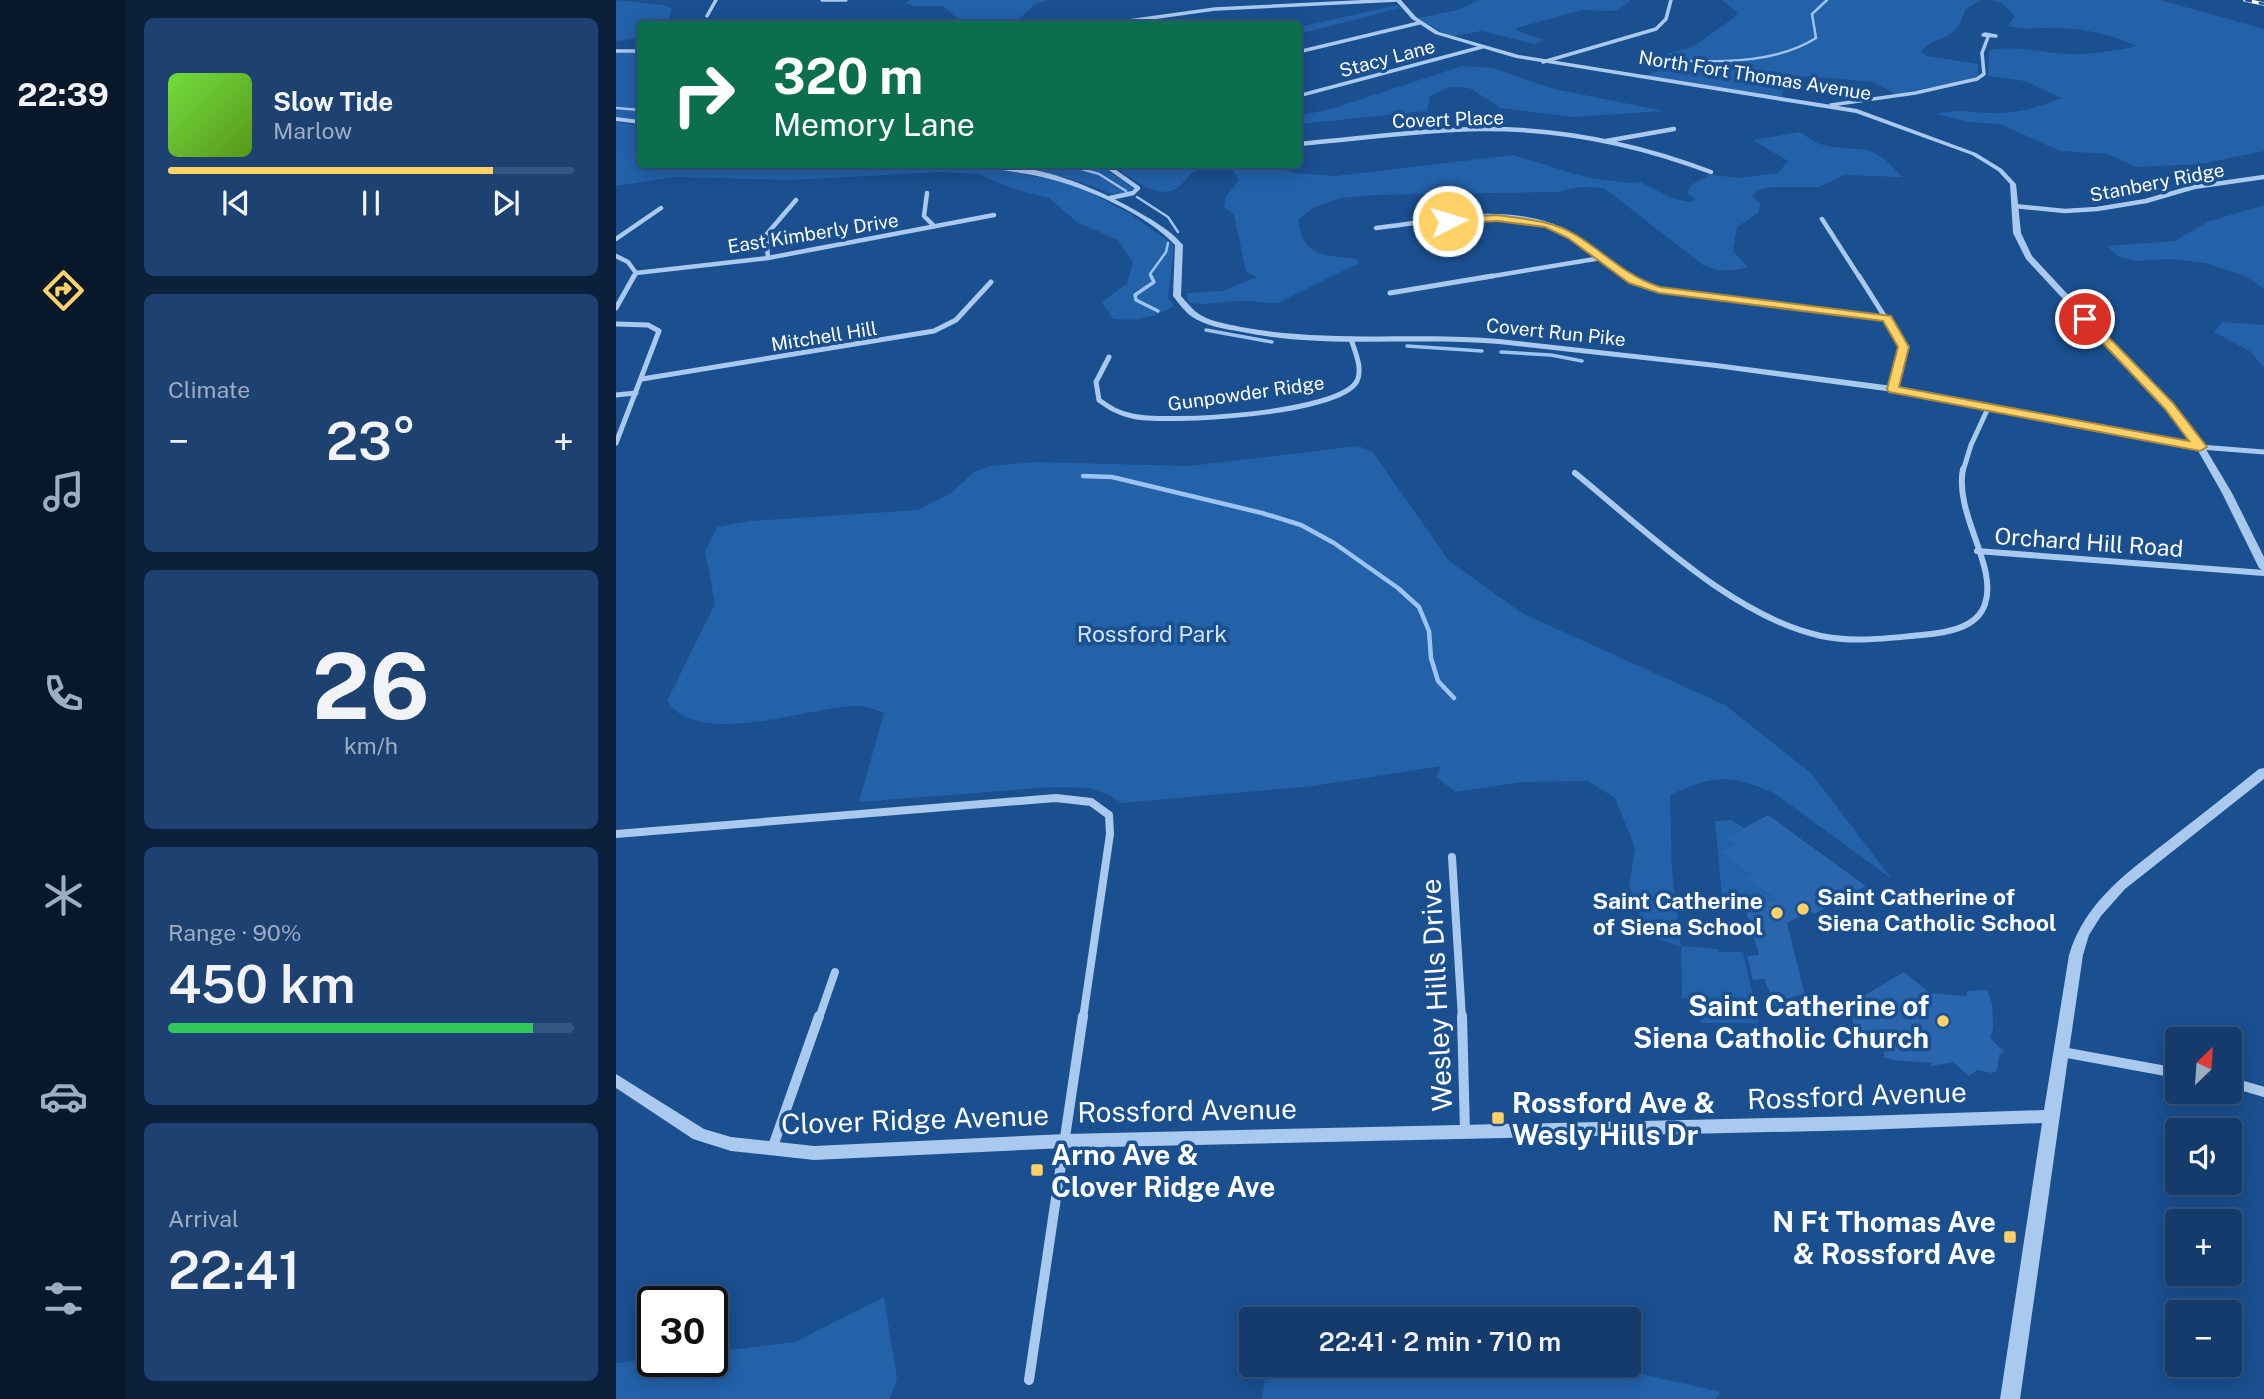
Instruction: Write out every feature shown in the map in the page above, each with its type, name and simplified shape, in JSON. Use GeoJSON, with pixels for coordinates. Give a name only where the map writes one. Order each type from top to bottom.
{"type":"FeatureCollection","features":[{"type":"Feature","properties":{"kind":"street"},"geometry":{"type":"LineString","coordinates":[[707,16],[716,0]]}},
{"type":"Feature","properties":{"kind":"street"},"geometry":{"type":"LineString","coordinates":[[822,0],[846,0]]}},
{"type":"Feature","properties":{"kind":"street"},"geometry":{"type":"LineString","coordinates":[[1126,21],[1224,10],[1398,0]]}},
{"type":"Feature","properties":{"kind":"street","name":"North Fort Thomas Avenue"},"geometry":{"type":"LineString","coordinates":[[1398,0],[1419,23],[1445,37],[1542,62],[1830,105],[1879,117],[1984,159],[2010,179],[2014,189],[2017,233],[2029,257],[2169,406],[2200,447],[2227,493],[2264,571]]}},
{"type":"Feature","properties":{"kind":"street"},"geometry":{"type":"LineString","coordinates":[[1542,62],[1656,29],[1666,19],[1671,0]]}},
{"type":"Feature","properties":{"kind":"street"},"geometry":{"type":"LineString","coordinates":[[1302,51],[1419,23]]}},
{"type":"Feature","properties":{"kind":"street"},"geometry":{"type":"LineString","coordinates":[[1830,105],[1907,94],[1977,79],[1984,74],[1982,53],[1988,37]]}},
{"type":"Feature","properties":{"kind":"street","name":"Stacy Lane"},"geometry":{"type":"LineString","coordinates":[[1302,95],[1482,47]]}},
{"type":"Feature","properties":{"kind":"street"},"geometry":{"type":"LineString","coordinates":[[616,51],[637,51]]}},
{"type":"Feature","properties":{"kind":"street"},"geometry":{"type":"LineString","coordinates":[[616,119],[637,122]]}},
{"type":"Feature","properties":{"kind":"street","name":"Covert Place"},"geometry":{"type":"LineString","coordinates":[[1599,142],[1674,129]]}},
{"type":"Feature","properties":{"kind":"street","name":"Covert Place"},"geometry":{"type":"LineString","coordinates":[[1302,144],[1461,130],[1536,131],[1673,158],[1711,172]]}},
{"type":"Feature","properties":{"kind":"street","name":"Covert Run Pike"},"geometry":{"type":"LineString","coordinates":[[1005,168],[1072,181],[1110,198],[1154,224],[1179,245],[1177,296],[1189,311],[1245,330],[1303,338],[1490,341],[1670,360],[1893,389],[2200,447]]}},
{"type":"Feature","properties":{"kind":"street"},"geometry":{"type":"LineString","coordinates":[[1110,168],[1138,188],[1133,193],[1110,198]]}},
{"type":"Feature","properties":{"kind":"street","name":"Stanbery Ridge"},"geometry":{"type":"LineString","coordinates":[[2014,206],[2065,211],[2097,209],[2146,201],[2194,187],[2264,177]]}},
{"type":"Feature","properties":{"kind":"street"},"geometry":{"type":"LineString","coordinates":[[928,193],[924,216],[934,226]]}},
{"type":"Feature","properties":{"kind":"street"},"geometry":{"type":"LineString","coordinates":[[768,258],[766,235],[796,200]]}},
{"type":"Feature","properties":{"kind":"street"},"geometry":{"type":"LineString","coordinates":[[616,239],[661,208]]}},
{"type":"Feature","properties":{"kind":"street","name":"East Kimberly Drive"},"geometry":{"type":"LineString","coordinates":[[636,273],[768,258],[993,215]]}},
{"type":"Feature","properties":{"kind":"street"},"geometry":{"type":"LineString","coordinates":[[1376,228],[1472,219],[1519,219],[1563,231],[1632,281],[1659,290],[1887,318]]}},
{"type":"Feature","properties":{"kind":"street"},"geometry":{"type":"LineString","coordinates":[[1822,219],[1903,347],[1893,389]]}},
{"type":"Feature","properties":{"kind":"street"},"geometry":{"type":"LineString","coordinates":[[616,256],[629,262],[636,273],[616,307]]}},
{"type":"Feature","properties":{"kind":"street"},"geometry":{"type":"LineString","coordinates":[[1390,293],[1601,258]]}},
{"type":"Feature","properties":{"kind":"street","name":"Mitchell Hill"},"geometry":{"type":"LineString","coordinates":[[642,379],[934,331],[956,320],[991,282]]}},
{"type":"Feature","properties":{"kind":"street"},"geometry":{"type":"LineString","coordinates":[[616,324],[648,325],[659,331],[616,443]]}},
{"type":"Feature","properties":{"kind":"street","name":"Gunpowder Ridge"},"geometry":{"type":"LineString","coordinates":[[1109,357],[1100,370],[1097,387],[1098,396],[1107,406],[1131,418],[1182,419],[1303,405],[1345,393],[1353,386],[1360,372],[1351,340]]}},
{"type":"Feature","properties":{"kind":"street"},"geometry":{"type":"LineString","coordinates":[[616,395],[636,393]]}},
{"type":"Feature","properties":{"kind":"street"},"geometry":{"type":"LineString","coordinates":[[1977,551],[1963,502],[1961,482],[1966,458],[1989,406]]}},
{"type":"Feature","properties":{"kind":"street"},"geometry":{"type":"LineString","coordinates":[[2200,447],[2264,452]]}},
{"type":"Feature","properties":{"kind":"street","name":"Orchard Hill Road"},"geometry":{"type":"LineString","coordinates":[[1575,473],[1718,587],[1757,612],[1782,624],[1822,637],[1878,639],[1941,633],[1963,626],[1982,611],[1987,598],[1977,551],[2264,571]]}},
{"type":"Feature","properties":{"kind":"street"},"geometry":{"type":"LineString","coordinates":[[2010,1399],[2061,1051],[2076,956],[2082,935],[2096,912],[2143,866],[2264,772]]}},
{"type":"Feature","properties":{"kind":"street","name":"Rossford Avenue"},"geometry":{"type":"LineString","coordinates":[[616,834],[1040,799],[1070,798],[1097,805],[1109,815],[1110,834],[1065,1141],[1863,1123],[2051,1116]]}},
{"type":"Feature","properties":{"kind":"street","name":"Wesley Hills Drive"},"geometry":{"type":"LineString","coordinates":[[1452,857],[1456,956],[1464,1040],[1465,1131]]}},
{"type":"Feature","properties":{"kind":"street"},"geometry":{"type":"LineString","coordinates":[[772,1150],[835,972]]}},
{"type":"Feature","properties":{"kind":"street"},"geometry":{"type":"LineString","coordinates":[[2061,1051],[2165,1071]]}},
{"type":"Feature","properties":{"kind":"street","name":"Clover Ridge Avenue"},"geometry":{"type":"LineString","coordinates":[[616,1080],[699,1134],[731,1144],[772,1150],[841,1152],[1065,1141]]}},
{"type":"Feature","properties":{"kind":"street"},"geometry":{"type":"LineString","coordinates":[[2242,1086],[2264,1092]]}},
{"type":"Feature","properties":{"kind":"street"},"geometry":{"type":"LineString","coordinates":[[1029,1381],[1065,1141]]}},
{"type":"Feature","properties":{"kind":"green space"},"geometry":{"type":"Polygon","coordinates":[[[616,0],[662,5],[672,9],[668,21],[637,21],[637,38],[616,41],[616,0]]]}},
{"type":"Feature","properties":{"kind":"green space"},"geometry":{"type":"Polygon","coordinates":[[[909,0],[1049,0],[1035,4],[1017,21],[958,19],[943,6],[913,6],[906,3],[909,0]]]}},
{"type":"Feature","properties":{"kind":"green space"},"geometry":{"type":"Polygon","coordinates":[[[1479,0],[1629,0],[1629,3],[1615,11],[1582,10],[1515,30],[1544,40],[1535,44],[1481,31],[1450,37],[1418,18],[1457,10],[1479,0]]]}},
{"type":"Feature","properties":{"kind":"green space"},"geometry":{"type":"Polygon","coordinates":[[[1722,0],[1980,0],[1965,10],[1956,29],[1921,52],[1927,56],[1978,64],[1978,75],[1972,79],[1896,94],[1872,82],[1809,76],[1795,78],[1782,93],[1783,97],[1643,76],[1659,71],[1652,64],[1660,56],[1692,47],[1734,18],[1738,13],[1722,0]]]}},
{"type":"Feature","properties":{"kind":"green space"},"geometry":{"type":"Polygon","coordinates":[[[1991,0],[2160,0],[2264,29],[2264,151],[2201,164],[2136,167],[2108,154],[2060,151],[2000,124],[1968,122],[1937,114],[1957,111],[2009,112],[2036,107],[2061,98],[2025,81],[1988,76],[1989,50],[2018,49],[2075,54],[2137,46],[2110,36],[2081,30],[2008,26],[2015,16],[2002,3],[1991,0]]]}},
{"type":"Feature","properties":{"kind":"green space"},"geometry":{"type":"Polygon","coordinates":[[[1397,5],[1400,8],[1302,33],[1302,26],[1397,5]]]}},
{"type":"Feature","properties":{"kind":"green space"},"geometry":{"type":"Polygon","coordinates":[[[616,52],[637,52],[637,120],[616,117],[616,52]]]}},
{"type":"Feature","properties":{"kind":"green space"},"geometry":{"type":"Polygon","coordinates":[[[1462,66],[1493,68],[1550,88],[1664,111],[1574,117],[1500,108],[1472,89],[1450,87],[1430,96],[1427,111],[1302,124],[1302,115],[1334,108],[1462,66]]]}},
{"type":"Feature","properties":{"kind":"green space"},"geometry":{"type":"Polygon","coordinates":[[[616,122],[637,126],[637,168],[992,168],[1061,181],[1084,189],[1132,215],[1174,245],[1168,298],[1174,306],[1144,318],[1112,318],[1102,302],[1127,283],[1133,262],[1118,240],[1077,222],[1049,198],[1017,190],[978,174],[941,172],[790,180],[675,177],[616,186],[616,122]]]}},
{"type":"Feature","properties":{"kind":"green space"},"geometry":{"type":"Polygon","coordinates":[[[1800,132],[1820,144],[1872,152],[1891,165],[1902,177],[1845,175],[1819,187],[1772,187],[1757,190],[1752,197],[1761,203],[1758,213],[1737,227],[1733,251],[1748,267],[1737,270],[1714,269],[1703,265],[1604,188],[1580,187],[1556,192],[1340,198],[1313,208],[1298,220],[1301,232],[1310,248],[1317,252],[1356,259],[1359,263],[1278,303],[1188,302],[1187,293],[1222,291],[1257,277],[1246,272],[1234,215],[1224,207],[1226,196],[1239,180],[1233,170],[1216,168],[1282,168],[1294,173],[1336,176],[1513,155],[1585,177],[1627,183],[1640,182],[1671,198],[1689,202],[1696,200],[1687,193],[1691,185],[1708,176],[1704,174],[1739,178],[1778,173],[1788,161],[1753,140],[1800,132]]]}},
{"type":"Feature","properties":{"kind":"green space"},"geometry":{"type":"Polygon","coordinates":[[[1019,168],[1104,168],[1133,188],[1128,192],[1113,194],[1072,179],[1019,168]]]}},
{"type":"Feature","properties":{"kind":"green space"},"geometry":{"type":"Polygon","coordinates":[[[1117,168],[1205,168],[1190,175],[1176,189],[1166,192],[1150,189],[1117,168]]]}},
{"type":"Feature","properties":{"kind":"green space"},"geometry":{"type":"Polygon","coordinates":[[[2264,205],[2264,289],[2245,276],[2206,263],[2172,259],[2135,261],[2119,257],[2107,246],[2175,241],[2207,222],[2264,205]]]}},
{"type":"Feature","properties":{"kind":"green space"},"geometry":{"type":"Polygon","coordinates":[[[2222,322],[2264,325],[2264,368],[2251,352],[2214,332],[2222,322]]]}},
{"type":"Feature","properties":{"kind":"green space","name":"Rossford Park"},"geometry":{"type":"Polygon","coordinates":[[[1358,446],[1372,451],[1449,561],[1522,613],[1725,705],[1811,773],[1892,879],[1774,793],[1733,780],[1722,779],[1699,784],[1670,795],[1672,872],[1681,946],[1657,939],[1642,921],[1629,886],[1635,848],[1615,798],[1588,781],[1522,782],[1456,792],[1436,777],[1441,766],[1313,786],[1121,803],[1090,788],[1052,787],[859,802],[884,713],[858,706],[729,724],[704,722],[683,715],[667,701],[715,604],[705,551],[717,527],[750,521],[918,510],[951,493],[974,472],[991,466],[1036,462],[1189,466],[1358,446]]]}},
{"type":"Feature","properties":{"kind":"green space"},"geometry":{"type":"Polygon","coordinates":[[[1732,820],[1744,828],[1727,838],[1735,845],[1723,852],[1751,875],[1747,879],[1767,893],[1771,891],[1780,900],[1743,901],[1722,897],[1715,821],[1732,820]]]}},
{"type":"Feature","properties":{"kind":"green space"},"geometry":{"type":"Polygon","coordinates":[[[1681,946],[1718,949],[1719,952],[1743,952],[1759,1023],[1701,1023],[1696,999],[1682,998],[1681,946]]]}},
{"type":"Feature","properties":{"kind":"green space"},"geometry":{"type":"Polygon","coordinates":[[[884,1297],[897,1378],[890,1399],[616,1399],[616,1363],[637,1361],[637,1377],[728,1377],[728,1350],[795,1342],[884,1297]]]}},
{"type":"Feature","properties":{"kind":"green space"},"geometry":{"type":"Polygon","coordinates":[[[1641,1374],[1721,1392],[1715,1399],[1262,1399],[1265,1377],[1641,1377],[1641,1374]]]}},
{"type":"Feature","properties":{"kind":"building","name":"Saint Catherine of Siena School"},"geometry":{"type":"Polygon","coordinates":[[[1768,815],[1866,886],[1814,914],[1810,911],[1787,923],[1805,995],[1793,996],[1798,1010],[1778,1011],[1764,979],[1753,980],[1747,956],[1759,955],[1743,901],[1779,900],[1746,879],[1751,875],[1722,852],[1735,845],[1726,838],[1768,815]]]}},
{"type":"Feature","properties":{"kind":"building","name":"Saint Catherine of Siena Catholic Church"},"geometry":{"type":"Polygon","coordinates":[[[1904,972],[1930,993],[1967,996],[1967,991],[1987,990],[1992,1003],[1993,1028],[1990,1038],[2004,1052],[1999,1055],[1997,1071],[1992,1073],[1977,1070],[1969,1076],[1953,1062],[1931,1066],[1931,1063],[1893,1060],[1884,1057],[1884,1043],[1853,1029],[1853,1002],[1904,972]]]}},
{"type":"Feature","properties":{"kind":"waterway"},"geometry":{"type":"LineString","coordinates":[[1684,61],[1752,59],[1801,46],[1816,38],[1812,14],[1827,0]]}},
{"type":"Feature","properties":{"kind":"waterway"},"geometry":{"type":"LineString","coordinates":[[616,108],[637,110]]}},
{"type":"Feature","properties":{"kind":"waterway"},"geometry":{"type":"LineString","coordinates":[[1078,168],[1099,174],[1126,191]]}},
{"type":"Feature","properties":{"kind":"waterway"},"geometry":{"type":"LineString","coordinates":[[1137,197],[1168,217],[1178,232]]}},
{"type":"Feature","properties":{"kind":"waterway"},"geometry":{"type":"LineString","coordinates":[[1158,311],[1136,300],[1135,295],[1154,282],[1150,274],[1166,252],[1168,243]]}},
{"type":"Feature","properties":{"kind":"waterway"},"geometry":{"type":"LineString","coordinates":[[1206,330],[1272,342]]}},
{"type":"Feature","properties":{"kind":"waterway"},"geometry":{"type":"LineString","coordinates":[[1407,346],[1482,351]]}},
{"type":"Feature","properties":{"kind":"waterway"},"geometry":{"type":"LineString","coordinates":[[1501,352],[1551,355],[1582,361]]}},
{"type":"Feature","properties":{"kind":"waterway"},"geometry":{"type":"LineString","coordinates":[[1083,476],[1112,477],[1262,513],[1301,525],[1334,543],[1398,588],[1419,607],[1429,631],[1431,658],[1438,681],[1454,698]]}},
{"type":"Feature","properties":{"kind":"railway"},"geometry":{"type":"LineString","coordinates":[[2245,0],[2264,4]]}},
{"type":"Feature","properties":{"kind":"place","name":"Saint Catherine of Siena Catholic School"},"geometry":{"type":"Point","coordinates":[1803,909]}},
{"type":"Feature","properties":{"kind":"place","name":"Saint Catherine of Siena School"},"geometry":{"type":"Point","coordinates":[1777,913]}},
{"type":"Feature","properties":{"kind":"place","name":"Saint Catherine of Siena Catholic Church"},"geometry":{"type":"Point","coordinates":[1943,1021]}},
{"type":"Feature","properties":{"kind":"place","name":"Rossford Ave & Wesly Hills Dr"},"geometry":{"type":"Point","coordinates":[1498,1118]}},
{"type":"Feature","properties":{"kind":"place","name":"Arno Ave & Clover Ridge Ave"},"geometry":{"type":"Point","coordinates":[1037,1170]}},
{"type":"Feature","properties":{"kind":"place","name":"N Ft Thomas Ave & Rossford Ave"},"geometry":{"type":"Point","coordinates":[2010,1237]}},
{"type":"Feature","properties":{"kind":"route"},"geometry":{"type":"LineString","coordinates":[[1448,221],[1497,218],[1548,225],[1572,236],[1632,281],[1659,290],[1887,318],[1903,347],[1893,389],[2200,447],[2169,406],[2085,319]]}}]}
